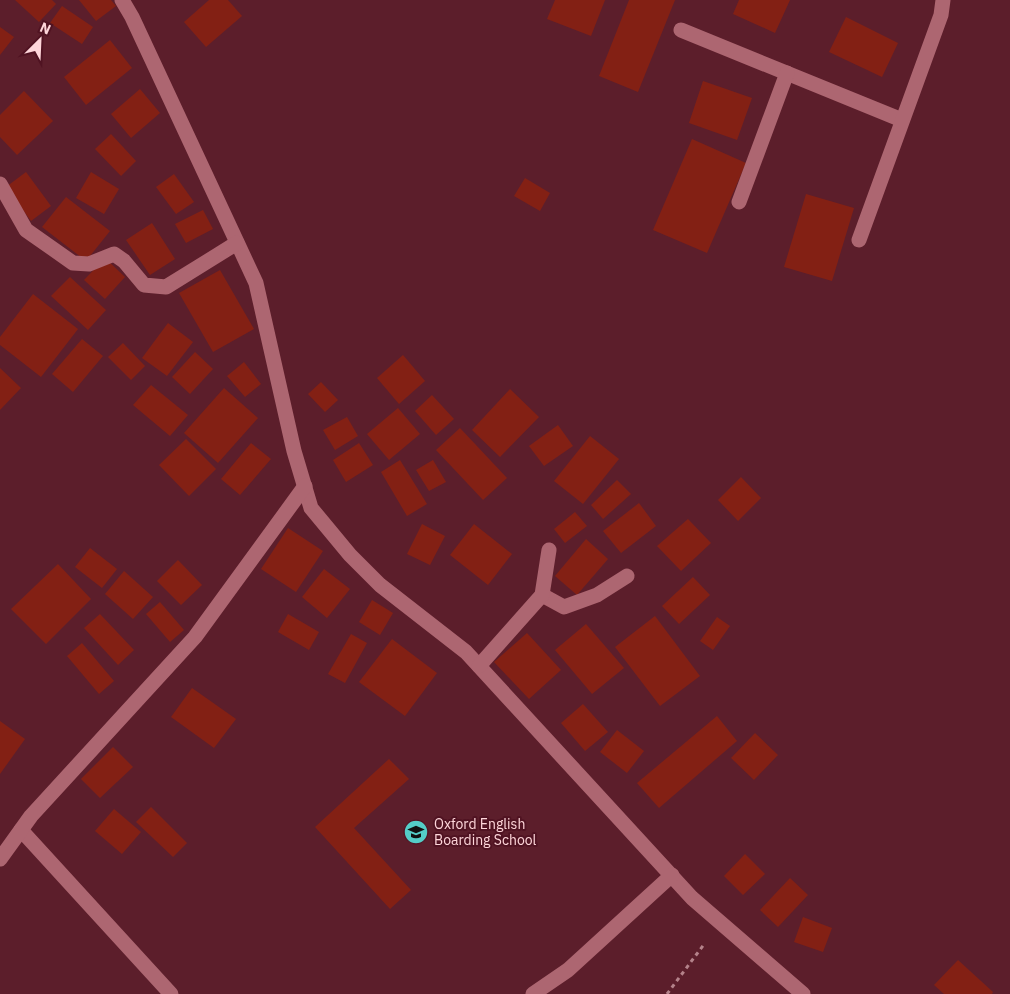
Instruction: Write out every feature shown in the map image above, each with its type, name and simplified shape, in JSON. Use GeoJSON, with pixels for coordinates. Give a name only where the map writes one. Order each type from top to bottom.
{"type":"FeatureCollection","features":[{"type":"Feature","properties":{"kind":"street"},"geometry":{"type":"LineString","coordinates":[[122,0],[132,17],[256,283],[294,451],[312,508],[350,555],[380,585],[466,652],[692,898],[803,994]]}},
{"type":"Feature","properties":{"kind":"street"},"geometry":{"type":"LineString","coordinates":[[859,240],[941,14],[943,0]]}},
{"type":"Feature","properties":{"kind":"street"},"geometry":{"type":"LineString","coordinates":[[680,30],[902,120]]}},
{"type":"Feature","properties":{"kind":"street"},"geometry":{"type":"LineString","coordinates":[[739,202],[787,73]]}},
{"type":"Feature","properties":{"kind":"street"},"geometry":{"type":"LineString","coordinates":[[0,184],[26,230],[73,263],[89,264],[114,254],[124,261],[144,285],[166,287],[237,243]]}},
{"type":"Feature","properties":{"kind":"street"},"geometry":{"type":"LineString","coordinates":[[0,858],[31,816],[195,637],[305,486]]}},
{"type":"Feature","properties":{"kind":"street"},"geometry":{"type":"LineString","coordinates":[[479,666],[542,595],[549,550]]}},
{"type":"Feature","properties":{"kind":"street"},"geometry":{"type":"LineString","coordinates":[[542,595],[564,607],[597,595],[627,576]]}},
{"type":"Feature","properties":{"kind":"street"},"geometry":{"type":"LineString","coordinates":[[21,830],[171,994]]}},
{"type":"Feature","properties":{"kind":"street"},"geometry":{"type":"LineString","coordinates":[[532,994],[568,970],[672,875]]}},
{"type":"Feature","properties":{"kind":"path"},"geometry":{"type":"LineString","coordinates":[[667,994],[721,922]]}},
{"type":"Feature","properties":{"kind":"building"},"geometry":{"type":"Polygon","coordinates":[[[15,0],[52,0],[56,4],[39,22],[15,0]]]}},
{"type":"Feature","properties":{"kind":"building"},"geometry":{"type":"Polygon","coordinates":[[[79,0],[111,0],[116,6],[96,21],[79,0]]]}},
{"type":"Feature","properties":{"kind":"building"},"geometry":{"type":"Polygon","coordinates":[[[209,0],[228,0],[242,16],[206,47],[184,22],[209,0]]]}},
{"type":"Feature","properties":{"kind":"building"},"geometry":{"type":"Polygon","coordinates":[[[555,0],[605,0],[591,36],[547,19],[555,0]]]}},
{"type":"Feature","properties":{"kind":"building"},"geometry":{"type":"Polygon","coordinates":[[[629,0],[675,0],[638,92],[599,76],[629,0]]]}},
{"type":"Feature","properties":{"kind":"building"},"geometry":{"type":"Polygon","coordinates":[[[739,0],[790,0],[775,33],[733,14],[739,0]]]}},
{"type":"Feature","properties":{"kind":"building"},"geometry":{"type":"Polygon","coordinates":[[[62,6],[93,27],[82,44],[50,23],[62,6]]]}},
{"type":"Feature","properties":{"kind":"building"},"geometry":{"type":"Polygon","coordinates":[[[846,17],[898,43],[882,77],[829,52],[846,17]]]}},
{"type":"Feature","properties":{"kind":"building"},"geometry":{"type":"Polygon","coordinates":[[[0,27],[14,37],[0,55],[0,27]]]}},
{"type":"Feature","properties":{"kind":"building"},"geometry":{"type":"Polygon","coordinates":[[[110,40],[132,68],[86,105],[64,77],[110,40]]]}},
{"type":"Feature","properties":{"kind":"building"},"geometry":{"type":"Polygon","coordinates":[[[703,81],[752,98],[737,140],[689,123],[703,81]]]}},
{"type":"Feature","properties":{"kind":"building"},"geometry":{"type":"Polygon","coordinates":[[[140,89],[160,113],[131,138],[111,114],[140,89]]]}},
{"type":"Feature","properties":{"kind":"building"},"geometry":{"type":"Polygon","coordinates":[[[24,91],[53,121],[17,155],[0,137],[0,115],[24,91]]]}},
{"type":"Feature","properties":{"kind":"building"},"geometry":{"type":"Polygon","coordinates":[[[111,134],[136,161],[121,176],[95,149],[111,134]]]}},
{"type":"Feature","properties":{"kind":"building"},"geometry":{"type":"Polygon","coordinates":[[[692,139],[746,163],[707,253],[653,230],[692,139]]]}},
{"type":"Feature","properties":{"kind":"building"},"geometry":{"type":"Polygon","coordinates":[[[26,172],[51,206],[31,221],[6,187],[26,172]]]}},
{"type":"Feature","properties":{"kind":"building"},"geometry":{"type":"Polygon","coordinates":[[[91,172],[119,189],[104,214],[76,198],[91,172]]]}},
{"type":"Feature","properties":{"kind":"building"},"geometry":{"type":"Polygon","coordinates":[[[174,174],[194,202],[176,214],[156,187],[174,174]]]}},
{"type":"Feature","properties":{"kind":"building"},"geometry":{"type":"Polygon","coordinates":[[[525,178],[550,193],[540,211],[514,196],[525,178]]]}},
{"type":"Feature","properties":{"kind":"building"},"geometry":{"type":"Polygon","coordinates":[[[806,194],[854,208],[832,281],[784,267],[806,194]]]}},
{"type":"Feature","properties":{"kind":"building"},"geometry":{"type":"Polygon","coordinates":[[[66,197],[110,231],[86,261],[42,227],[66,197]]]}},
{"type":"Feature","properties":{"kind":"building"},"geometry":{"type":"Polygon","coordinates":[[[203,210],[213,229],[186,243],[175,224],[203,210]]]}},
{"type":"Feature","properties":{"kind":"building"},"geometry":{"type":"Polygon","coordinates":[[[152,223],[175,259],[150,275],[126,240],[152,223]]]}},
{"type":"Feature","properties":{"kind":"building"},"geometry":{"type":"Polygon","coordinates":[[[105,258],[125,277],[105,299],[84,280],[105,258]]]}},
{"type":"Feature","properties":{"kind":"building"},"geometry":{"type":"Polygon","coordinates":[[[220,270],[254,329],[213,352],[179,293],[220,270]]]}},
{"type":"Feature","properties":{"kind":"building"},"geometry":{"type":"Polygon","coordinates":[[[70,277],[106,310],[88,330],[51,296],[70,277]]]}},
{"type":"Feature","properties":{"kind":"building"},"geometry":{"type":"Polygon","coordinates":[[[33,294],[78,329],[41,377],[0,345],[0,337],[33,294]]]}},
{"type":"Feature","properties":{"kind":"building"},"geometry":{"type":"Polygon","coordinates":[[[168,323],[193,342],[167,376],[142,358],[168,323]]]}},
{"type":"Feature","properties":{"kind":"building"},"geometry":{"type":"Polygon","coordinates":[[[82,339],[103,356],[73,392],[52,374],[82,339]]]}},
{"type":"Feature","properties":{"kind":"building"},"geometry":{"type":"Polygon","coordinates":[[[123,343],[145,366],[131,380],[108,357],[123,343]]]}},
{"type":"Feature","properties":{"kind":"building"},"geometry":{"type":"Polygon","coordinates":[[[195,352],[213,369],[190,394],[172,377],[195,352]]]}},
{"type":"Feature","properties":{"kind":"building"},"geometry":{"type":"Polygon","coordinates":[[[403,355],[425,381],[399,404],[377,378],[403,355]]]}},
{"type":"Feature","properties":{"kind":"building"},"geometry":{"type":"Polygon","coordinates":[[[244,362],[261,384],[245,397],[227,376],[244,362]]]}},
{"type":"Feature","properties":{"kind":"building"},"geometry":{"type":"Polygon","coordinates":[[[0,368],[21,388],[0,410],[0,368]]]}},
{"type":"Feature","properties":{"kind":"building"},"geometry":{"type":"Polygon","coordinates":[[[321,382],[338,400],[325,412],[308,394],[321,382]]]}},
{"type":"Feature","properties":{"kind":"building"},"geometry":{"type":"Polygon","coordinates":[[[151,385],[188,415],[170,436],[133,405],[151,385]]]}},
{"type":"Feature","properties":{"kind":"building"},"geometry":{"type":"Polygon","coordinates":[[[224,388],[258,418],[218,463],[184,433],[224,388]]]}},
{"type":"Feature","properties":{"kind":"building"},"geometry":{"type":"Polygon","coordinates":[[[510,389],[539,417],[500,457],[472,430],[510,389]]]}},
{"type":"Feature","properties":{"kind":"building"},"geometry":{"type":"Polygon","coordinates":[[[432,395],[454,419],[436,435],[415,411],[432,395]]]}},
{"type":"Feature","properties":{"kind":"building"},"geometry":{"type":"Polygon","coordinates":[[[398,408],[420,434],[389,460],[367,434],[398,408]]]}},
{"type":"Feature","properties":{"kind":"building"},"geometry":{"type":"Polygon","coordinates":[[[347,417],[358,436],[335,450],[323,430],[347,417]]]}},
{"type":"Feature","properties":{"kind":"building"},"geometry":{"type":"Polygon","coordinates":[[[558,425],[573,446],[544,466],[529,446],[558,425]]]}},
{"type":"Feature","properties":{"kind":"building"},"geometry":{"type":"Polygon","coordinates":[[[460,428],[507,478],[483,500],[436,450],[460,428]]]}},
{"type":"Feature","properties":{"kind":"building"},"geometry":{"type":"Polygon","coordinates":[[[590,436],[619,459],[583,504],[554,481],[590,436]]]}},
{"type":"Feature","properties":{"kind":"building"},"geometry":{"type":"Polygon","coordinates":[[[186,439],[216,469],[189,496],[159,465],[186,439]]]}},
{"type":"Feature","properties":{"kind":"building"},"geometry":{"type":"Polygon","coordinates":[[[251,443],[271,459],[240,495],[221,479],[251,443]]]}},
{"type":"Feature","properties":{"kind":"building"},"geometry":{"type":"Polygon","coordinates":[[[359,443],[373,465],[346,482],[333,460],[359,443]]]}},
{"type":"Feature","properties":{"kind":"building"},"geometry":{"type":"Polygon","coordinates":[[[400,460],[427,504],[407,516],[381,472],[400,460]]]}},
{"type":"Feature","properties":{"kind":"building"},"geometry":{"type":"Polygon","coordinates":[[[433,460],[446,482],[429,491],[416,470],[433,460]]]}},
{"type":"Feature","properties":{"kind":"building"},"geometry":{"type":"Polygon","coordinates":[[[741,477],[761,498],[738,521],[718,500],[741,477]]]}},
{"type":"Feature","properties":{"kind":"building"},"geometry":{"type":"Polygon","coordinates":[[[617,480],[631,494],[603,519],[591,505],[617,480]]]}},
{"type":"Feature","properties":{"kind":"building"},"geometry":{"type":"Polygon","coordinates":[[[639,503],[656,526],[621,553],[603,531],[639,503]]]}},
{"type":"Feature","properties":{"kind":"building"},"geometry":{"type":"Polygon","coordinates":[[[575,512],[587,526],[565,543],[554,529],[575,512]]]}},
{"type":"Feature","properties":{"kind":"building"},"geometry":{"type":"Polygon","coordinates":[[[688,519],[711,543],[681,571],[657,546],[688,519]]]}},
{"type":"Feature","properties":{"kind":"building"},"geometry":{"type":"Polygon","coordinates":[[[422,524],[445,536],[430,565],[407,554],[422,524]]]}},
{"type":"Feature","properties":{"kind":"building"},"geometry":{"type":"Polygon","coordinates":[[[474,524],[512,554],[488,585],[450,555],[474,524]]]}},
{"type":"Feature","properties":{"kind":"building"},"geometry":{"type":"Polygon","coordinates":[[[288,528],[323,551],[296,592],[261,569],[288,528]]]}},
{"type":"Feature","properties":{"kind":"building"},"geometry":{"type":"Polygon","coordinates":[[[586,539],[608,559],[577,595],[555,576],[586,539]]]}},
{"type":"Feature","properties":{"kind":"building"},"geometry":{"type":"Polygon","coordinates":[[[90,548],[117,569],[102,588],[75,567],[90,548]]]}},
{"type":"Feature","properties":{"kind":"building"},"geometry":{"type":"Polygon","coordinates":[[[178,560],[202,585],[181,605],[157,581],[178,560]]]}},
{"type":"Feature","properties":{"kind":"building"},"geometry":{"type":"Polygon","coordinates":[[[58,564],[91,599],[46,644],[11,609],[58,564]]]}},
{"type":"Feature","properties":{"kind":"building"},"geometry":{"type":"Polygon","coordinates":[[[324,569],[350,589],[327,618],[302,597],[324,569]]]}},
{"type":"Feature","properties":{"kind":"building"},"geometry":{"type":"Polygon","coordinates":[[[124,571],[153,597],[133,619],[105,594],[124,571]]]}},
{"type":"Feature","properties":{"kind":"building"},"geometry":{"type":"Polygon","coordinates":[[[693,577],[710,595],[679,624],[662,606],[693,577]]]}},
{"type":"Feature","properties":{"kind":"building"},"geometry":{"type":"Polygon","coordinates":[[[372,600],[393,613],[380,635],[359,622],[372,600]]]}},
{"type":"Feature","properties":{"kind":"building"},"geometry":{"type":"Polygon","coordinates":[[[160,602],[184,630],[170,642],[146,614],[160,602]]]}},
{"type":"Feature","properties":{"kind":"building"},"geometry":{"type":"Polygon","coordinates":[[[100,614],[134,650],[118,665],[84,628],[100,614]]]}},
{"type":"Feature","properties":{"kind":"building"},"geometry":{"type":"Polygon","coordinates":[[[288,614],[319,632],[309,650],[278,632],[288,614]]]}},
{"type":"Feature","properties":{"kind":"building"},"geometry":{"type":"Polygon","coordinates":[[[655,616],[700,676],[660,706],[615,647],[655,616]]]}},
{"type":"Feature","properties":{"kind":"building"},"geometry":{"type":"Polygon","coordinates":[[[717,617],[730,626],[713,650],[700,641],[717,617]]]}},
{"type":"Feature","properties":{"kind":"building"},"geometry":{"type":"Polygon","coordinates":[[[586,624],[624,668],[592,694],[555,650],[586,624]]]}},
{"type":"Feature","properties":{"kind":"building"},"geometry":{"type":"Polygon","coordinates":[[[527,633],[561,670],[529,699],[494,662],[527,633]]]}},
{"type":"Feature","properties":{"kind":"building"},"geometry":{"type":"Polygon","coordinates":[[[351,634],[367,643],[345,683],[328,674],[351,634]]]}},
{"type":"Feature","properties":{"kind":"building"},"geometry":{"type":"Polygon","coordinates":[[[392,639],[437,673],[405,716],[359,682],[392,639]]]}},
{"type":"Feature","properties":{"kind":"building"},"geometry":{"type":"Polygon","coordinates":[[[82,643],[114,681],[99,694],[67,656],[82,643]]]}},
{"type":"Feature","properties":{"kind":"building"},"geometry":{"type":"Polygon","coordinates":[[[192,688],[236,719],[214,748],[171,717],[192,688]]]}},
{"type":"Feature","properties":{"kind":"building"},"geometry":{"type":"Polygon","coordinates":[[[583,704],[608,732],[585,751],[561,723],[583,704]]]}},
{"type":"Feature","properties":{"kind":"building"},"geometry":{"type":"Polygon","coordinates":[[[717,716],[737,741],[659,808],[637,783],[717,716]]]}},
{"type":"Feature","properties":{"kind":"building"},"geometry":{"type":"Polygon","coordinates":[[[0,721],[25,739],[0,774],[0,721]]]}},
{"type":"Feature","properties":{"kind":"building"},"geometry":{"type":"Polygon","coordinates":[[[617,730],[644,751],[627,773],[600,752],[617,730]]]}},
{"type":"Feature","properties":{"kind":"building"},"geometry":{"type":"Polygon","coordinates":[[[755,733],[778,755],[754,780],[731,758],[755,733]]]}},
{"type":"Feature","properties":{"kind":"building"},"geometry":{"type":"Polygon","coordinates":[[[113,747],[133,767],[100,798],[81,779],[113,747]]]}},
{"type":"Feature","properties":{"kind":"building"},"geometry":{"type":"Polygon","coordinates":[[[389,759],[409,779],[354,828],[411,890],[390,909],[315,827],[389,759]]]}},
{"type":"Feature","properties":{"kind":"building"},"geometry":{"type":"Polygon","coordinates":[[[151,807],[187,843],[173,857],[136,822],[151,807]]]}},
{"type":"Feature","properties":{"kind":"building"},"geometry":{"type":"Polygon","coordinates":[[[114,809],[141,832],[122,854],[95,831],[114,809]]]}},
{"type":"Feature","properties":{"kind":"building"},"geometry":{"type":"Polygon","coordinates":[[[745,854],[765,874],[743,895],[724,876],[745,854]]]}},
{"type":"Feature","properties":{"kind":"building"},"geometry":{"type":"Polygon","coordinates":[[[790,878],[808,895],[778,927],[760,910],[790,878]]]}},
{"type":"Feature","properties":{"kind":"building"},"geometry":{"type":"Polygon","coordinates":[[[803,917],[832,928],[823,952],[794,942],[803,917]]]}},
{"type":"Feature","properties":{"kind":"building"},"geometry":{"type":"Polygon","coordinates":[[[958,960],[993,992],[992,994],[944,994],[934,985],[958,960]]]}},
{"type":"Feature","properties":{"kind":"place","name":"Oxford English Boarding School"},"geometry":{"type":"Point","coordinates":[416,832]}}]}
